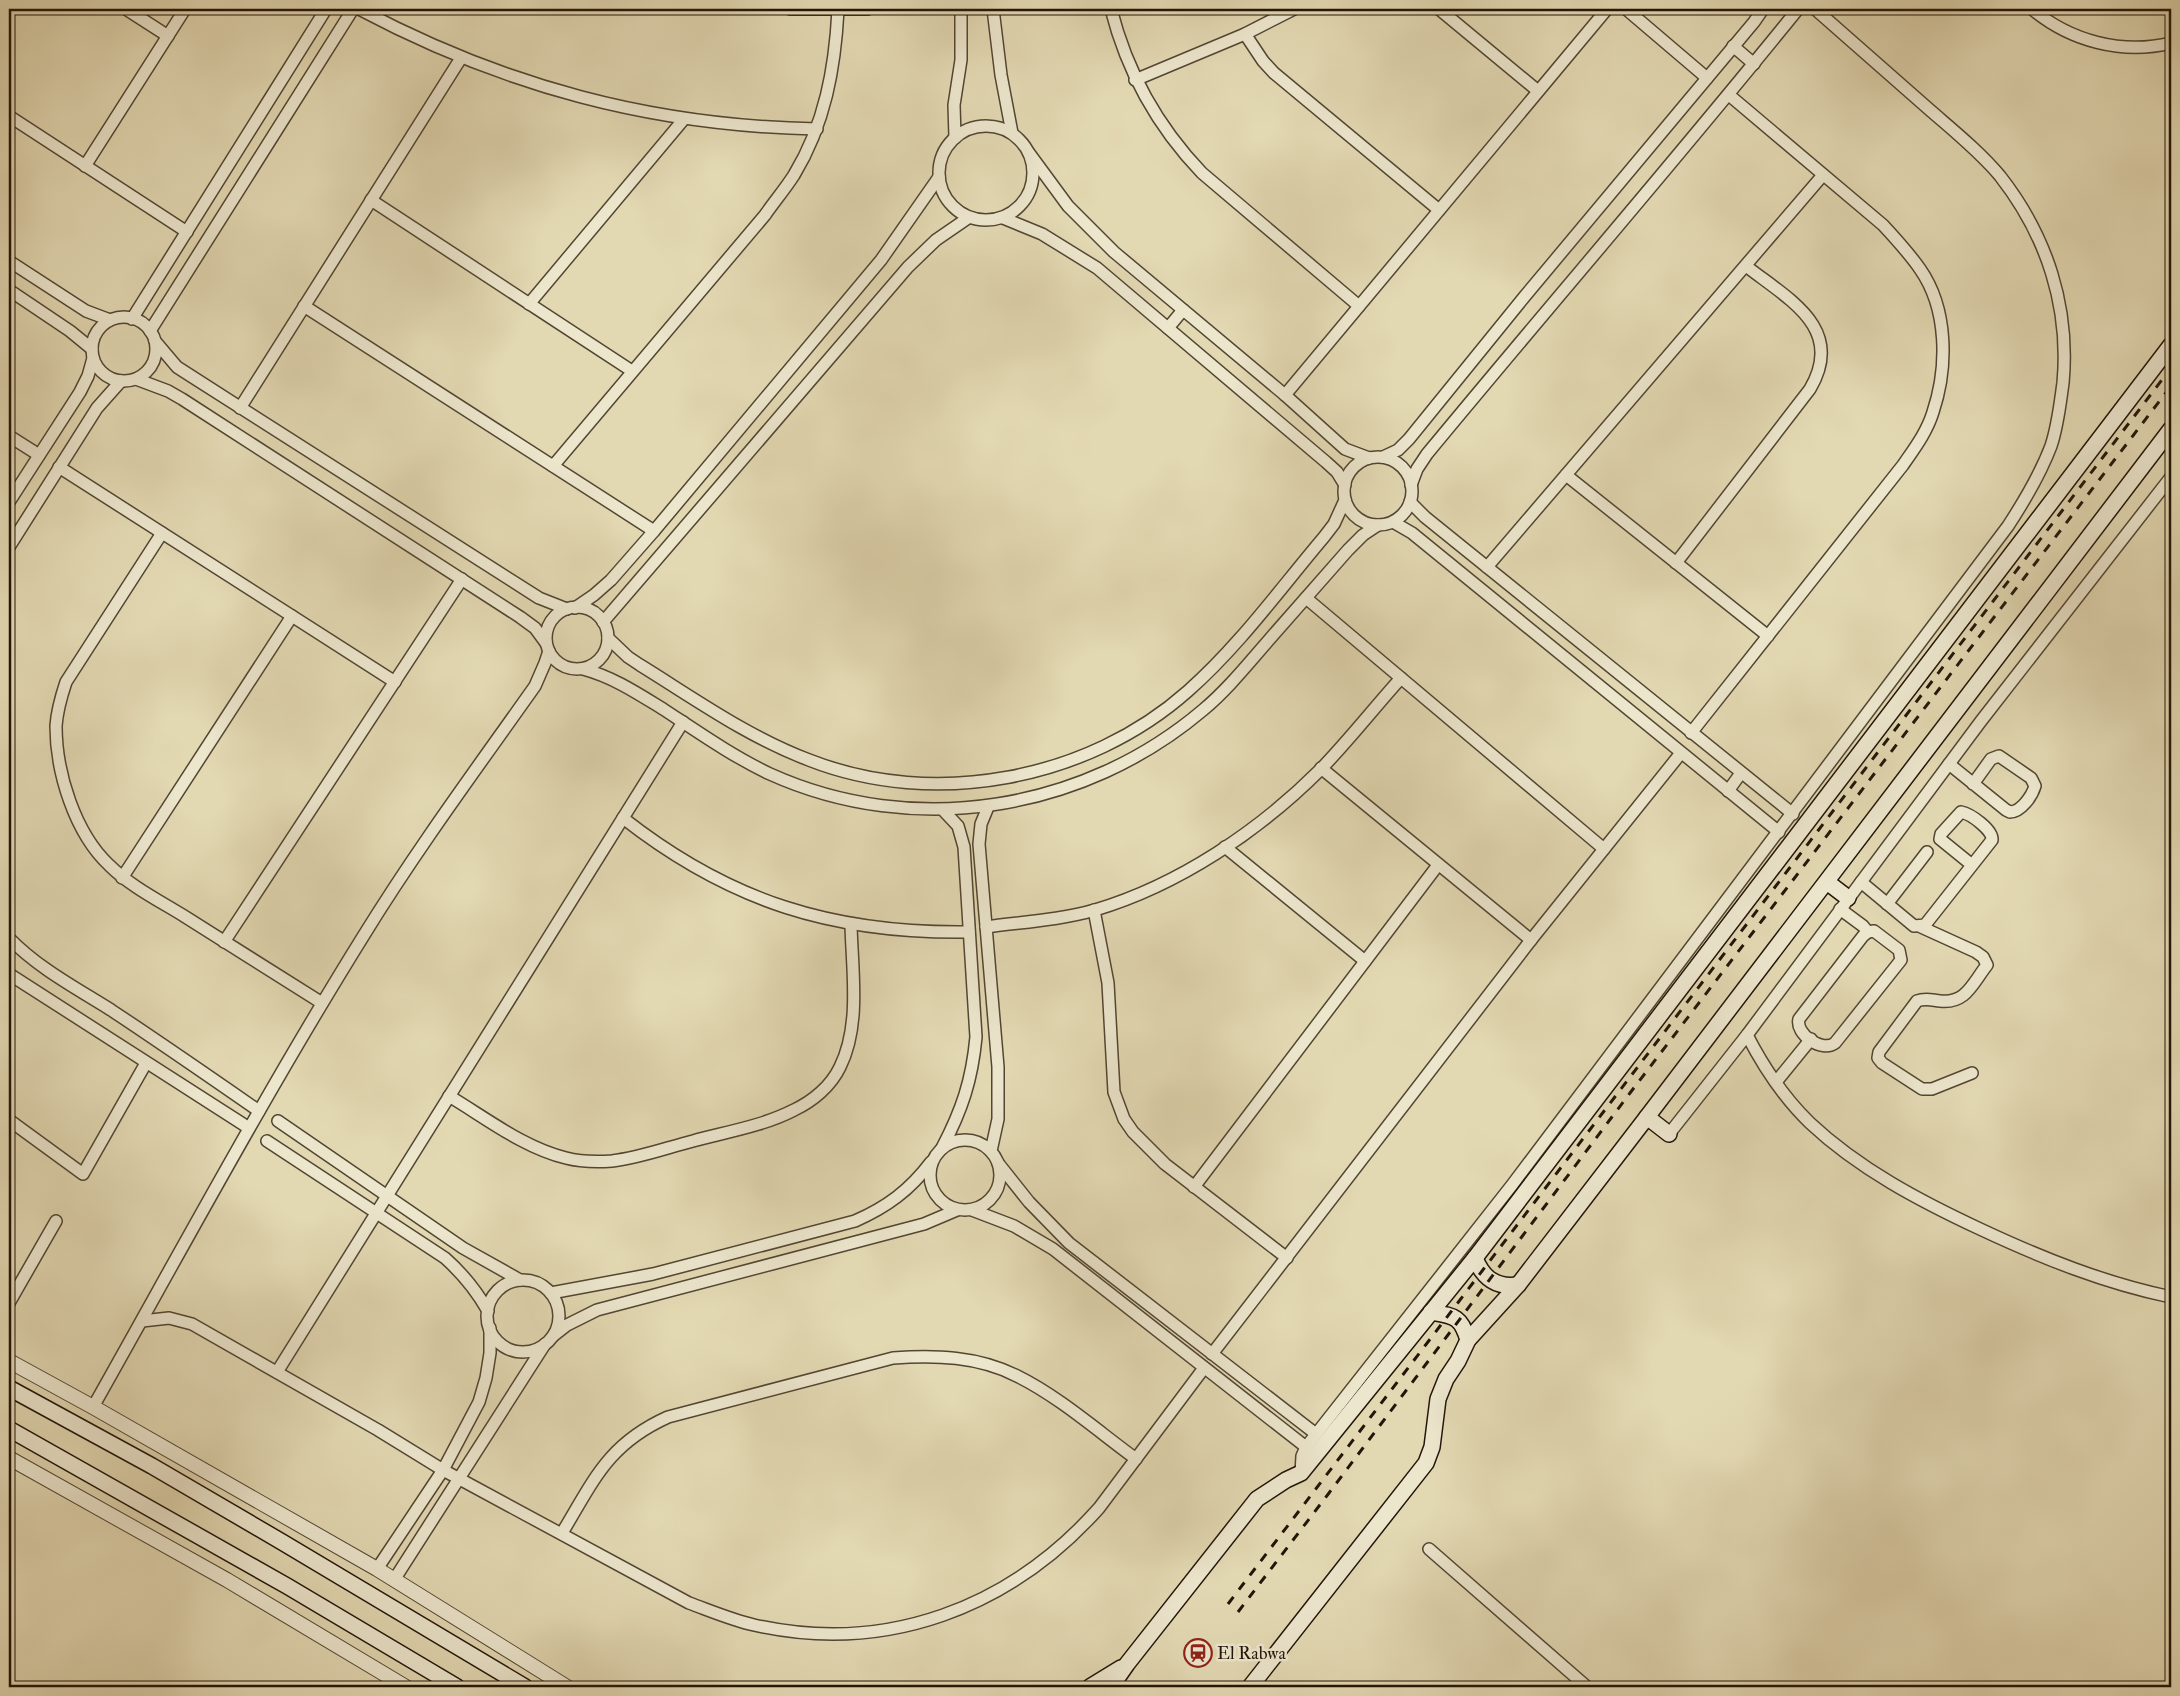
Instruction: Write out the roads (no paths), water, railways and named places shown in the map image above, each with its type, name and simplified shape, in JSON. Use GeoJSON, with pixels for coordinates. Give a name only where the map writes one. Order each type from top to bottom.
{"type":"FeatureCollection","features":[{"type":"Feature","properties":{"kind":"main road"},"geometry":{"type":"LineString","coordinates":[[1111,1687],[1126,1664],[1257,1498],[1300,1473],[1475,1258],[2171,345]]}},
{"type":"Feature","properties":{"kind":"main road"},"geometry":{"type":"LineString","coordinates":[[1250,1687],[1426,1463],[1432,1447],[1439,1394],[1468,1340],[1518,1285],[2171,429]]}},
{"type":"Feature","properties":{"kind":"main road"},"geometry":{"type":"LineString","coordinates":[[1827,882],[1844,904]]}},
{"type":"Feature","properties":{"kind":"main road"},"geometry":{"type":"LineString","coordinates":[[1647,1117],[1670,1134]]}},
{"type":"Feature","properties":{"kind":"main road"},"geometry":{"type":"LineString","coordinates":[[1475,1258],[1483,1274],[1488,1279],[1502,1286],[1518,1285]]}},
{"type":"Feature","properties":{"kind":"main road"},"geometry":{"type":"LineString","coordinates":[[1431,1312],[1451,1315],[1458,1319],[1468,1340]]}},
{"type":"Feature","properties":{"kind":"main road"},"geometry":{"type":"LineString","coordinates":[[9,1388],[144,1462],[525,1687]]}},
{"type":"Feature","properties":{"kind":"main road"},"geometry":{"type":"LineString","coordinates":[[9,1429],[287,1586],[457,1687]]}},
{"type":"Feature","properties":{"kind":"main road"},"geometry":{"type":"LineString","coordinates":[[1090,1687],[1126,1664]]}},
{"type":"Feature","properties":{"kind":"street"},"geometry":{"type":"LineString","coordinates":[[126,9],[168,36]]}},
{"type":"Feature","properties":{"kind":"street"},"geometry":{"type":"LineString","coordinates":[[85,166],[185,9]]}},
{"type":"Feature","properties":{"kind":"street"},"geometry":{"type":"LineString","coordinates":[[132,318],[326,9]]}},
{"type":"Feature","properties":{"kind":"street"},"geometry":{"type":"LineString","coordinates":[[136,379],[152,364],[155,353],[152,336],[353,9]]}},
{"type":"Feature","properties":{"kind":"street"},"geometry":{"type":"LineString","coordinates":[[359,9],[461,58],[520,80],[579,98],[631,110],[684,119],[771,128],[816,130]]}},
{"type":"Feature","properties":{"kind":"street"},"geometry":{"type":"LineString","coordinates":[[790,9],[868,9]]}},
{"type":"Feature","properties":{"kind":"street"},"geometry":{"type":"LineString","coordinates":[[955,138],[954,105],[961,60],[961,9]]}},
{"type":"Feature","properties":{"kind":"street"},"geometry":{"type":"LineString","coordinates":[[993,9],[1001,75],[1012,133]]}},
{"type":"Feature","properties":{"kind":"street"},"geometry":{"type":"LineString","coordinates":[[1111,9],[1124,53],[1135,80],[1165,130],[1182,152],[1202,172],[1359,306]]}},
{"type":"Feature","properties":{"kind":"street"},"geometry":{"type":"LineString","coordinates":[[1135,80],[1246,34],[1294,9]]}},
{"type":"Feature","properties":{"kind":"street"},"geometry":{"type":"LineString","coordinates":[[1440,9],[1538,91]]}},
{"type":"Feature","properties":{"kind":"street"},"geometry":{"type":"LineString","coordinates":[[1285,395],[1607,9]]}},
{"type":"Feature","properties":{"kind":"street"},"geometry":{"type":"LineString","coordinates":[[1626,9],[1707,78]]}},
{"type":"Feature","properties":{"kind":"street"},"geometry":{"type":"LineString","coordinates":[[1383,457],[1398,450],[1409,439],[1763,9]]}},
{"type":"Feature","properties":{"kind":"street"},"geometry":{"type":"LineString","coordinates":[[1345,500],[1352,513],[1364,522],[1378,525],[1393,522],[1406,510],[1410,502],[1412,485],[1417,469],[1427,454],[1572,279],[1729,95],[1798,9]]}},
{"type":"Feature","properties":{"kind":"street"},"geometry":{"type":"LineString","coordinates":[[1300,1473],[1302,1456],[1306,1447],[1512,1185],[1793,814],[2026,500],[2040,473],[2053,438],[2059,415],[2065,355],[2062,311],[2045,251],[2025,211],[1999,174],[1967,143],[1815,9]]}},
{"type":"Feature","properties":{"kind":"street"},"geometry":{"type":"LineString","coordinates":[[2032,9],[2062,30],[2106,45],[2137,48],[2171,43]]}},
{"type":"Feature","properties":{"kind":"street"},"geometry":{"type":"LineString","coordinates":[[553,466],[764,215],[794,174],[816,130],[830,83],[836,50],[838,10]]}},
{"type":"Feature","properties":{"kind":"street"},"geometry":{"type":"LineString","coordinates":[[1246,34],[1263,61],[1274,73],[1439,210]]}},
{"type":"Feature","properties":{"kind":"street"},"geometry":{"type":"LineString","coordinates":[[1733,46],[1754,64]]}},
{"type":"Feature","properties":{"kind":"street"},"geometry":{"type":"LineString","coordinates":[[240,408],[461,58]]}},
{"type":"Feature","properties":{"kind":"street"},"geometry":{"type":"LineString","coordinates":[[1691,733],[1903,466],[1920,441],[1933,414],[1940,386],[1942,356],[1942,326],[1933,296],[1921,270],[1904,246],[1883,225],[1729,95]]}},
{"type":"Feature","properties":{"kind":"street"},"geometry":{"type":"LineString","coordinates":[[9,116],[187,232]]}},
{"type":"Feature","properties":{"kind":"street"},"geometry":{"type":"LineString","coordinates":[[530,304],[684,119]]}},
{"type":"Feature","properties":{"kind":"street"},"geometry":{"type":"LineString","coordinates":[[1029,153],[1034,170],[1032,187],[1018,209],[1003,218],[986,221],[968,218],[954,208],[943,194],[939,178],[941,160],[949,144],[955,138],[970,129],[987,126],[1004,129],[1012,133],[1019,139],[1029,153],[1057,193],[1090,230],[1114,252],[1285,395],[1345,449],[1369,458],[1383,457],[1393,460],[1402,467],[1412,485]]}},
{"type":"Feature","properties":{"kind":"street"},"geometry":{"type":"LineString","coordinates":[[1487,567],[1823,175]]}},
{"type":"Feature","properties":{"kind":"street"},"geometry":{"type":"LineString","coordinates":[[93,1407],[249,1128],[322,1003],[397,883],[535,686],[543,669],[548,647],[548,626],[559,613],[594,595],[607,584],[654,531],[881,260],[939,178]]}},
{"type":"Feature","properties":{"kind":"street"},"geometry":{"type":"LineString","coordinates":[[371,200],[632,370]]}},
{"type":"Feature","properties":{"kind":"street"},"geometry":{"type":"LineString","coordinates":[[603,622],[908,267],[936,240],[968,218]]}},
{"type":"Feature","properties":{"kind":"street"},"geometry":{"type":"LineString","coordinates":[[1003,218],[1042,234],[1079,256],[1168,328],[1332,467],[1345,485]]}},
{"type":"Feature","properties":{"kind":"street"},"geometry":{"type":"LineString","coordinates":[[9,261],[86,311],[110,320]]}},
{"type":"Feature","properties":{"kind":"street"},"geometry":{"type":"LineString","coordinates":[[1676,563],[1810,389],[1818,376],[1822,362],[1820,340],[1811,319],[1746,266]]}},
{"type":"Feature","properties":{"kind":"street"},"geometry":{"type":"LineString","coordinates":[[9,290],[70,331],[92,354],[99,370],[109,378],[121,381],[136,379],[168,391],[182,399],[528,622],[560,664],[567,668],[583,668],[617,680],[739,758],[770,774],[803,787],[872,805],[907,809],[943,810],[988,807],[1036,798],[1087,781],[1129,761],[1161,742],[1191,720],[1225,689],[1356,541],[1378,525]]}},
{"type":"Feature","properties":{"kind":"street"},"geometry":{"type":"LineString","coordinates":[[304,306],[654,531]]}},
{"type":"Feature","properties":{"kind":"street"},"geometry":{"type":"LineString","coordinates":[[1168,328],[1183,310]]}},
{"type":"Feature","properties":{"kind":"street"},"geometry":{"type":"LineString","coordinates":[[9,502],[84,384],[92,354],[94,337],[101,327],[110,320],[132,318],[142,323],[177,367],[539,598],[571,608],[591,611],[603,622],[608,638],[628,657],[744,730],[776,747],[810,761],[854,774],[916,783],[953,784],[1025,774],[1060,764],[1094,751],[1158,715],[1187,692],[1213,667],[1324,537],[1334,524],[1345,500],[1345,485],[1353,468],[1369,458]]}},
{"type":"Feature","properties":{"kind":"street"},"geometry":{"type":"LineString","coordinates":[[9,547],[97,408],[121,381]]}},
{"type":"Feature","properties":{"kind":"street"},"geometry":{"type":"LineString","coordinates":[[9,436],[39,455]]}},
{"type":"Feature","properties":{"kind":"street"},"geometry":{"type":"LineString","coordinates":[[59,467],[395,682]]}},
{"type":"Feature","properties":{"kind":"street"},"geometry":{"type":"LineString","coordinates":[[1566,475],[1768,636]]}},
{"type":"Feature","properties":{"kind":"street"},"geometry":{"type":"LineString","coordinates":[[1670,1134],[1949,764],[2171,477]]}},
{"type":"Feature","properties":{"kind":"street"},"geometry":{"type":"LineString","coordinates":[[1410,502],[1420,513],[1793,814]]}},
{"type":"Feature","properties":{"kind":"street"},"geometry":{"type":"LineString","coordinates":[[1393,522],[1412,533],[1779,832]]}},
{"type":"Feature","properties":{"kind":"street"},"geometry":{"type":"LineString","coordinates":[[162,533],[66,682],[59,704],[56,726],[58,748],[74,814],[94,849],[122,878],[322,1003]]}},
{"type":"Feature","properties":{"kind":"street"},"geometry":{"type":"LineString","coordinates":[[224,942],[462,579]]}},
{"type":"Feature","properties":{"kind":"street"},"geometry":{"type":"LineString","coordinates":[[1306,598],[1604,849]]}},
{"type":"Feature","properties":{"kind":"street"},"geometry":{"type":"LineString","coordinates":[[122,878],[292,616]]}},
{"type":"Feature","properties":{"kind":"street"},"geometry":{"type":"LineString","coordinates":[[583,668],[598,661],[603,654],[608,638]]}},
{"type":"Feature","properties":{"kind":"street"},"geometry":{"type":"LineString","coordinates":[[986,927],[1094,910],[1166,881],[1226,847],[1284,803],[1321,768],[1401,678]]}},
{"type":"Feature","properties":{"kind":"street"},"geometry":{"type":"LineString","coordinates":[[277,1372],[683,722]]}},
{"type":"Feature","properties":{"kind":"street"},"geometry":{"type":"LineString","coordinates":[[1212,1354],[1531,940],[1681,753]]}},
{"type":"Feature","properties":{"kind":"street"},"geometry":{"type":"LineString","coordinates":[[1949,764],[1973,784],[2010,812],[2020,809],[2033,792],[2035,786],[2030,778],[1998,756],[1991,760],[1973,784]]}},
{"type":"Feature","properties":{"kind":"street"},"geometry":{"type":"LineString","coordinates":[[1321,768],[1531,940]]}},
{"type":"Feature","properties":{"kind":"street"},"geometry":{"type":"LineString","coordinates":[[1728,791],[1741,772]]}},
{"type":"Feature","properties":{"kind":"street"},"geometry":{"type":"LineString","coordinates":[[988,807],[980,824],[979,834],[999,1103],[996,1135],[991,1151]]}},
{"type":"Feature","properties":{"kind":"street"},"geometry":{"type":"LineString","coordinates":[[551,1292],[653,1274],[856,1221],[878,1211],[898,1198],[916,1181],[942,1148],[956,1122],[966,1095],[973,1066],[976,1037],[962,836],[951,817],[943,810]]}},
{"type":"Feature","properties":{"kind":"street"},"geometry":{"type":"LineString","coordinates":[[1921,927],[1927,922],[1992,840],[1990,830],[1968,814],[1961,812],[1941,834],[1940,839],[1972,865]]}},
{"type":"Feature","properties":{"kind":"street"},"geometry":{"type":"LineString","coordinates":[[623,818],[658,846],[703,873],[750,895],[800,912],[851,924],[930,932],[969,932]]}},
{"type":"Feature","properties":{"kind":"street"},"geometry":{"type":"LineString","coordinates":[[1226,847],[1364,961]]}},
{"type":"Feature","properties":{"kind":"street"},"geometry":{"type":"LineString","coordinates":[[1887,904],[1927,852]]}},
{"type":"Feature","properties":{"kind":"street"},"geometry":{"type":"LineString","coordinates":[[1194,1187],[1438,865]]}},
{"type":"Feature","properties":{"kind":"street"},"geometry":{"type":"LineString","coordinates":[[1861,882],[1914,926],[1921,927],[1976,952],[1983,957],[1986,965],[1963,996],[1957,1000],[1949,1002],[1923,998],[1917,1002],[1879,1052],[1878,1058],[1882,1063],[1922,1089],[1932,1089],[1972,1073]]}},
{"type":"Feature","properties":{"kind":"street"},"geometry":{"type":"LineString","coordinates":[[1844,904],[1868,932]]}},
{"type":"Feature","properties":{"kind":"street"},"geometry":{"type":"LineString","coordinates":[[1094,910],[1108,983],[1114,1092],[1129,1125],[1145,1145],[1165,1164],[1286,1258]]}},
{"type":"Feature","properties":{"kind":"street"},"geometry":{"type":"LineString","coordinates":[[450,1096],[545,1152],[567,1159],[590,1162],[612,1161],[635,1156],[756,1124],[794,1111],[812,1100],[827,1086],[839,1069],[848,1050],[852,1030],[851,924]]}},
{"type":"Feature","properties":{"kind":"street"},"geometry":{"type":"LineString","coordinates":[[1868,932],[1876,932],[1897,948],[1901,954],[1899,962],[1835,1044],[1824,1047],[1800,1030],[1798,1024],[1868,932]]}},
{"type":"Feature","properties":{"kind":"street"},"geometry":{"type":"LineString","coordinates":[[9,938],[47,970],[112,1011],[259,1111]]}},
{"type":"Feature","properties":{"kind":"street"},"geometry":{"type":"LineString","coordinates":[[9,974],[249,1128]]}},
{"type":"Feature","properties":{"kind":"street"},"geometry":{"type":"LineString","coordinates":[[1747,1034],[1776,1082],[1797,1109],[1825,1136],[1896,1186],[1948,1214],[2036,1255],[2129,1288],[2171,1297]]}},
{"type":"Feature","properties":{"kind":"street"},"geometry":{"type":"LineString","coordinates":[[1776,1082],[1811,1039]]}},
{"type":"Feature","properties":{"kind":"street"},"geometry":{"type":"LineString","coordinates":[[9,1120],[83,1174],[146,1063]]}},
{"type":"Feature","properties":{"kind":"street"},"geometry":{"type":"LineString","coordinates":[[278,1121],[386,1197],[481,1260],[520,1280],[537,1283],[551,1292],[557,1302],[558,1325],[394,1580]]}},
{"type":"Feature","properties":{"kind":"street"},"geometry":{"type":"LineString","coordinates":[[942,1148],[951,1142],[967,1140],[982,1144],[991,1151],[998,1163],[1029,1202],[1069,1243],[1316,1434]]}},
{"type":"Feature","properties":{"kind":"street"},"geometry":{"type":"LineString","coordinates":[[267,1141],[445,1258],[476,1291],[488,1311]]}},
{"type":"Feature","properties":{"kind":"street"},"geometry":{"type":"LineString","coordinates":[[931,1162],[929,1177],[933,1192],[939,1201],[957,1210]]}},
{"type":"Feature","properties":{"kind":"street"},"geometry":{"type":"LineString","coordinates":[[490,1328],[496,1340],[507,1348],[520,1352],[533,1350],[574,1321],[597,1310],[924,1224],[957,1210],[972,1210],[984,1206],[998,1187],[1000,1175],[998,1163]]}},
{"type":"Feature","properties":{"kind":"street"},"geometry":{"type":"LineString","coordinates":[[972,1210],[1014,1226],[1052,1249],[1306,1447]]}},
{"type":"Feature","properties":{"kind":"street"},"geometry":{"type":"LineString","coordinates":[[9,1304],[56,1221]]}},
{"type":"Feature","properties":{"kind":"street"},"geometry":{"type":"LineString","coordinates":[[377,1569],[442,1470],[479,1402],[488,1370],[490,1328],[488,1311],[491,1299],[498,1290],[508,1283],[520,1280]]}},
{"type":"Feature","properties":{"kind":"street"},"geometry":{"type":"LineString","coordinates":[[142,1321],[169,1318],[192,1324],[378,1430],[442,1470],[682,1599],[721,1616],[754,1625],[787,1631],[838,1634],[888,1629],[931,1619],[964,1607],[1012,1584],[1048,1558],[1080,1529],[1136,1459],[1204,1368]]}},
{"type":"Feature","properties":{"kind":"street"},"geometry":{"type":"LineString","coordinates":[[562,1533],[599,1472],[613,1454],[629,1439],[648,1426],[668,1417],[893,1358],[924,1356],[956,1358],[987,1364],[1016,1375],[1045,1392],[1136,1459]]}},
{"type":"Feature","properties":{"kind":"street"},"geometry":{"type":"LineString","coordinates":[[9,1361],[377,1569],[567,1687]]}},
{"type":"Feature","properties":{"kind":"street"},"geometry":{"type":"LineString","coordinates":[[9,1458],[227,1580],[406,1687]]}},
{"type":"Feature","properties":{"kind":"street"},"geometry":{"type":"LineString","coordinates":[[1429,1549],[1587,1687]]}},
{"type":"Feature","properties":{"kind":"railway"},"geometry":{"type":"LineString","coordinates":[[1228,1604],[2171,368]]}},
{"type":"Feature","properties":{"kind":"railway"},"geometry":{"type":"LineString","coordinates":[[1238,1612],[1630,1093],[2171,386]]}},
{"type":"Feature","properties":{"kind":"place","name":"El Rabwa"},"geometry":{"type":"Point","coordinates":[1198,1653]}}]}
